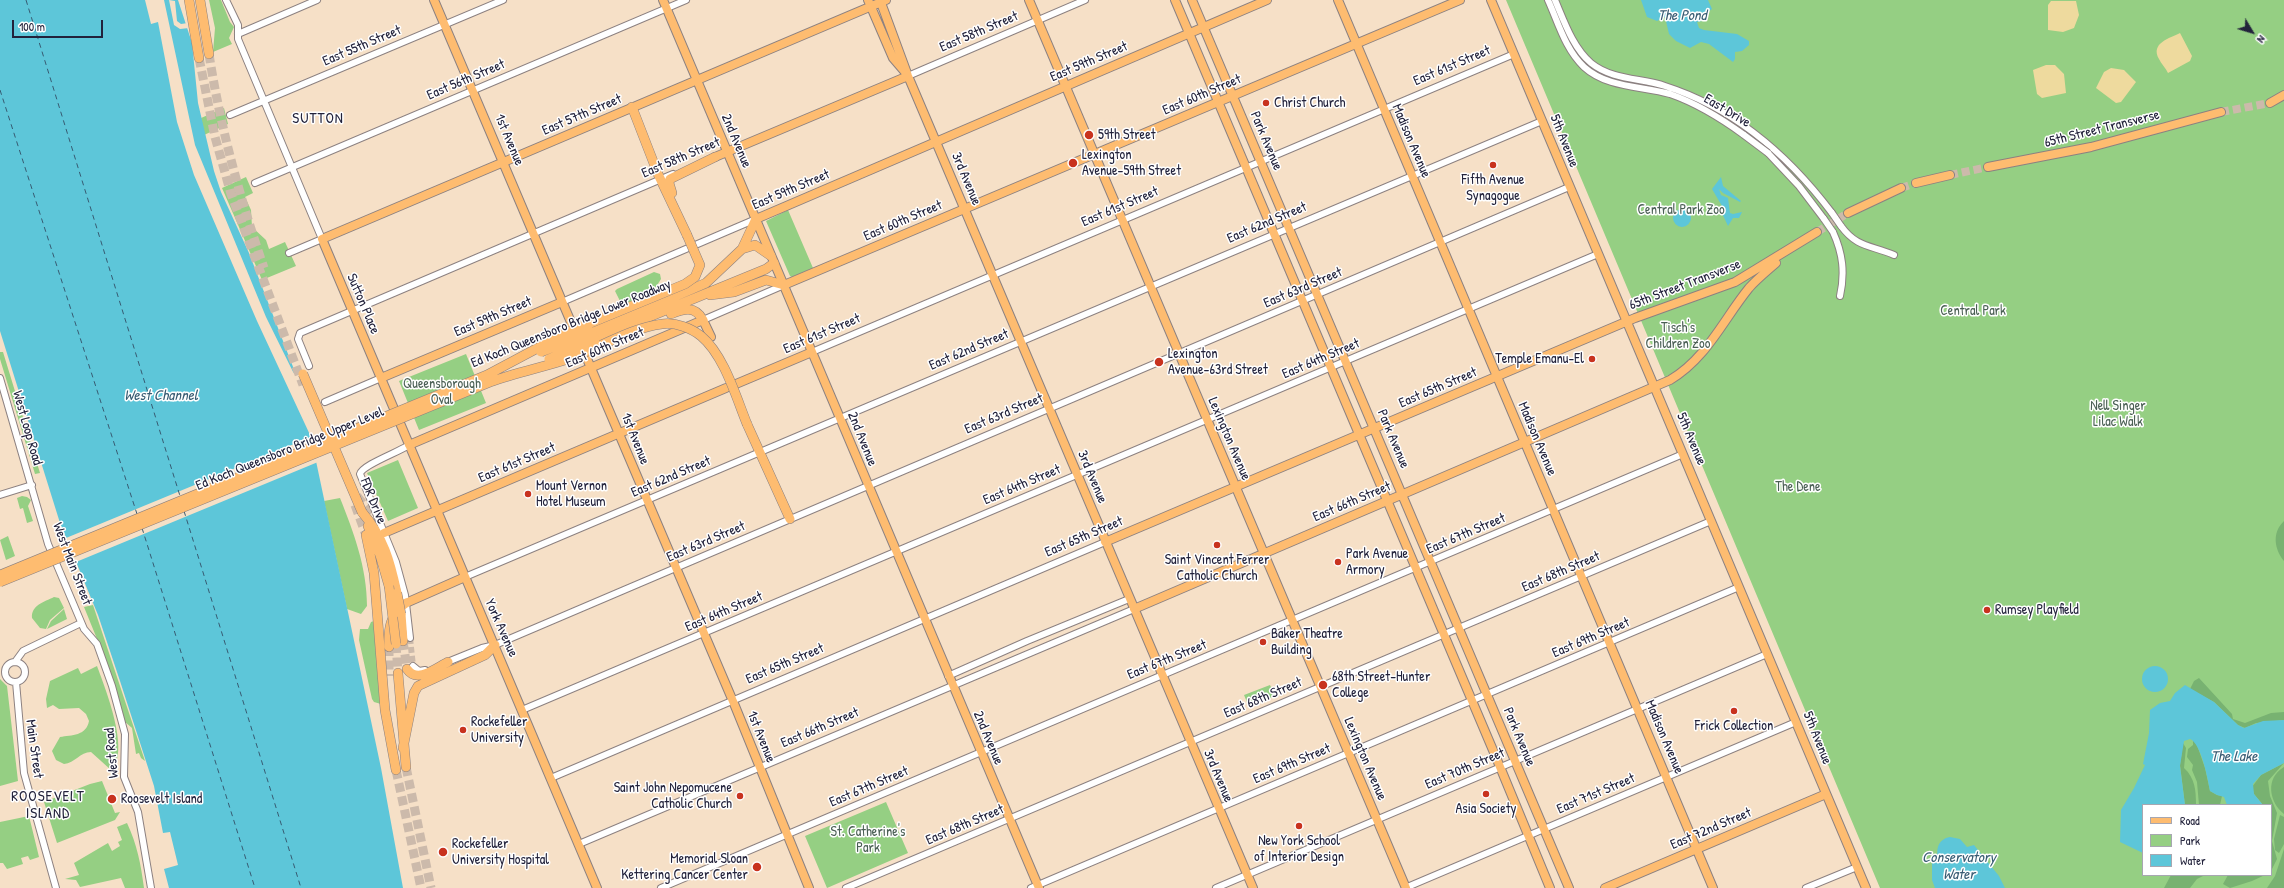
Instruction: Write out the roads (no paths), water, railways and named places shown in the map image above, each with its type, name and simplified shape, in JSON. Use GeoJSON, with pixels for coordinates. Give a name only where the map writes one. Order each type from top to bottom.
{"type":"FeatureCollection","features":[{"type":"Feature","properties":{"kind":"highway"},"geometry":{"type":"LineString","coordinates":[[189,0],[199,58]]}},
{"type":"Feature","properties":{"kind":"highway"},"geometry":{"type":"LineString","coordinates":[[200,0],[209,54]]}},
{"type":"Feature","properties":{"kind":"highway"},"geometry":{"type":"LineString","coordinates":[[204,18],[205,0]]}},
{"type":"Feature","properties":{"kind":"highway"},"geometry":{"type":"LineString","coordinates":[[632,107],[661,179],[679,217]]}},
{"type":"Feature","properties":{"kind":"highway"},"geometry":{"type":"LineString","coordinates":[[679,217],[669,180],[715,157]]}},
{"type":"Feature","properties":{"kind":"highway","name":"Ed Koch Queensboro Bridge Upper Level"},"geometry":{"type":"LineString","coordinates":[[0,575],[487,375],[564,334],[685,284],[695,277],[700,265],[679,217]]}},
{"type":"Feature","properties":{"kind":"highway"},"geometry":{"type":"LineString","coordinates":[[742,249],[756,219]]}},
{"type":"Feature","properties":{"kind":"highway"},"geometry":{"type":"LineString","coordinates":[[0,586],[492,384],[595,338],[766,269],[772,259],[755,245],[742,249]]}},
{"type":"Feature","properties":{"kind":"highway","name":"Ed Koch Queensboro Bridge Lower Roadway"},"geometry":{"type":"LineString","coordinates":[[0,571],[486,372],[595,338],[701,286],[742,249]]}},
{"type":"Feature","properties":{"kind":"highway"},"geometry":{"type":"LineString","coordinates":[[699,296],[728,293],[766,280],[784,285]]}},
{"type":"Feature","properties":{"kind":"highway"},"geometry":{"type":"LineString","coordinates":[[595,338],[682,310],[695,311],[703,320]]}},
{"type":"Feature","properties":{"kind":"highway","name":"Ed Koch Queensboro Bridge Upper Level"},"geometry":{"type":"LineString","coordinates":[[0,582],[490,382],[569,358],[652,326],[668,323],[696,332],[708,342],[720,362],[759,453],[790,519]]}},
{"type":"Feature","properties":{"kind":"highway","name":"FDR Drive"},"geometry":{"type":"LineString","coordinates":[[303,374],[362,512],[376,529],[383,554]]}},
{"type":"Feature","properties":{"kind":"highway"},"geometry":{"type":"LineString","coordinates":[[376,520],[384,533]]}},
{"type":"Feature","properties":{"kind":"highway","name":"FDR Drive"},"geometry":{"type":"LineString","coordinates":[[366,535],[375,583],[385,710],[396,770]]}},
{"type":"Feature","properties":{"kind":"highway"},"geometry":{"type":"LineString","coordinates":[[383,554],[399,642]]}},
{"type":"Feature","properties":{"kind":"highway"},"geometry":{"type":"LineString","coordinates":[[383,554],[397,593],[401,614],[399,642]]}},
{"type":"Feature","properties":{"kind":"highway"},"geometry":{"type":"LineString","coordinates":[[399,642],[391,622],[398,609],[406,603]]}},
{"type":"Feature","properties":{"kind":"highway"},"geometry":{"type":"LineString","coordinates":[[403,748],[414,693],[418,686],[485,655],[495,645]]}},
{"type":"Feature","properties":{"kind":"highway"},"geometry":{"type":"LineString","coordinates":[[410,668],[413,675],[419,676],[448,662]]}},
{"type":"Feature","properties":{"kind":"highway"},"geometry":{"type":"LineString","coordinates":[[398,673],[403,748],[406,766]]}},
{"type":"Feature","properties":{"kind":"highway"},"geometry":{"type":"LineString","coordinates":[[389,676],[390,732]]}},
{"type":"Feature","properties":{"kind":"main road","name":"1st Avenue"},"geometry":{"type":"LineString","coordinates":[[434,0],[619,433],[646,501],[704,633],[809,888]]}},
{"type":"Feature","properties":{"kind":"main road","name":"2nd Avenue"},"geometry":{"type":"LineString","coordinates":[[663,0],[1036,887]]}},
{"type":"Feature","properties":{"kind":"main road","name":"Lexington Avenue"},"geometry":{"type":"LineString","coordinates":[[1029,0],[1405,888]]}},
{"type":"Feature","properties":{"kind":"main road","name":"Park Avenue"},"geometry":{"type":"LineString","coordinates":[[1175,0],[1501,767],[1527,836],[1550,888]]}},
{"type":"Feature","properties":{"kind":"main road","name":"Park Avenue"},"geometry":{"type":"LineString","coordinates":[[1192,0],[1569,888]]}},
{"type":"Feature","properties":{"kind":"main road","name":"East 59th Street"},"geometry":{"type":"LineString","coordinates":[[756,219],[1267,0]]}},
{"type":"Feature","properties":{"kind":"main road","name":"Madison Avenue"},"geometry":{"type":"LineString","coordinates":[[1338,0],[1411,176],[1610,642],[1713,888]]}},
{"type":"Feature","properties":{"kind":"main road","name":"East 60th Street"},"geometry":{"type":"LineString","coordinates":[[784,285],[1460,0]]}},
{"type":"Feature","properties":{"kind":"main road","name":"5th Avenue"},"geometry":{"type":"LineString","coordinates":[[1492,0],[1569,187],[1866,888]]}},
{"type":"Feature","properties":{"kind":"main road","name":"East 57th Street"},"geometry":{"type":"LineString","coordinates":[[322,239],[697,80],[870,3],[882,1]]}},
{"type":"Feature","properties":{"kind":"main road","name":"3rd Avenue"},"geometry":{"type":"LineString","coordinates":[[882,1],[908,76],[1218,809],[1253,888]]}},
{"type":"Feature","properties":{"kind":"main road","name":"3rd Avenue"},"geometry":{"type":"LineString","coordinates":[[870,3],[893,58],[908,76]]}},
{"type":"Feature","properties":{"kind":"main road"},"geometry":{"type":"LineString","coordinates":[[885,40],[888,19]]}},
{"type":"Feature","properties":{"kind":"main road","name":"East 58th Street"},"geometry":{"type":"LineString","coordinates":[[715,157],[908,76]]}},
{"type":"Feature","properties":{"kind":"main road"},"geometry":{"type":"LineString","coordinates":[[2284,95],[2270,103],[2284,101]]}},
{"type":"Feature","properties":{"kind":"main road","name":"65th Street Transverse"},"geometry":{"type":"LineString","coordinates":[[1988,167],[2091,147],[2221,112]]}},
{"type":"Feature","properties":{"kind":"main road"},"geometry":{"type":"LineString","coordinates":[[1916,183],[1950,175]]}},
{"type":"Feature","properties":{"kind":"main road"},"geometry":{"type":"LineString","coordinates":[[1848,213],[1901,188]]}},
{"type":"Feature","properties":{"kind":"main road","name":"65th Street Transverse"},"geometry":{"type":"LineString","coordinates":[[1627,321],[1677,302],[1709,292],[1744,277],[1817,232]]}},
{"type":"Feature","properties":{"kind":"main road","name":"Sutton Place"},"geometry":{"type":"LineString","coordinates":[[322,239],[381,378]]}},
{"type":"Feature","properties":{"kind":"main road","name":"65th Street Transverse"},"geometry":{"type":"LineString","coordinates":[[1655,388],[1685,370],[1699,357],[1714,339],[1755,282],[1793,248]]}},
{"type":"Feature","properties":{"kind":"main road","name":"East 59th Street"},"geometry":{"type":"LineString","coordinates":[[381,378],[562,302]]}},
{"type":"Feature","properties":{"kind":"main road","name":"East 60th Street"},"geometry":{"type":"LineString","coordinates":[[409,445],[591,369],[703,320]]}},
{"type":"Feature","properties":{"kind":"main road"},"geometry":{"type":"LineString","coordinates":[[703,320],[711,337]]}},
{"type":"Feature","properties":{"kind":"main road","name":"East 65th Street"},"geometry":{"type":"LineString","coordinates":[[1105,542],[1627,321]]}},
{"type":"Feature","properties":{"kind":"main road","name":"East 61st Street"},"geometry":{"type":"LineString","coordinates":[[736,384],[812,352]]}},
{"type":"Feature","properties":{"kind":"main road","name":"York Avenue"},"geometry":{"type":"LineString","coordinates":[[381,378],[598,888]]}},
{"type":"Feature","properties":{"kind":"main road","name":"East 61st Street"},"geometry":{"type":"LineString","coordinates":[[384,533],[726,388]]}},
{"type":"Feature","properties":{"kind":"main road","name":"East 66th Street"},"geometry":{"type":"LineString","coordinates":[[1134,609],[1655,388]]}},
{"type":"Feature","properties":{"kind":"main road","name":"East 62nd Street"},"geometry":{"type":"LineString","coordinates":[[406,603],[465,577]]}},
{"type":"Feature","properties":{"kind":"main road","name":"East 72nd Street"},"geometry":{"type":"LineString","coordinates":[[1605,888],[1826,794]]}},
{"type":"Feature","properties":{"kind":"street"},"geometry":{"type":"LineString","coordinates":[[226,0],[238,25],[238,39],[322,239]]}},
{"type":"Feature","properties":{"kind":"street"},"geometry":{"type":"LineString","coordinates":[[238,34],[317,0]]}},
{"type":"Feature","properties":{"kind":"street","name":"East 55th Street"},"geometry":{"type":"LineString","coordinates":[[230,115],[503,0]]}},
{"type":"Feature","properties":{"kind":"street","name":"East 56th Street"},"geometry":{"type":"LineString","coordinates":[[255,183],[686,0]]}},
{"type":"Feature","properties":{"kind":"street","name":"East 58th Street"},"geometry":{"type":"LineString","coordinates":[[908,76],[1085,0]]}},
{"type":"Feature","properties":{"kind":"street","name":"East Drive"},"geometry":{"type":"LineString","coordinates":[[1548,0],[1569,48],[1583,66],[1591,73],[1609,82],[1671,95],[1721,119],[1768,152],[1799,186],[1833,232],[1842,255],[1844,277],[1840,296]]}},
{"type":"Feature","properties":{"kind":"street"},"geometry":{"type":"LineString","coordinates":[[1555,0],[1575,43],[1590,63],[1599,69],[1623,78],[1650,82],[1691,96],[1713,106],[1749,129],[1772,147],[1832,213],[1850,237],[1858,243],[1894,255]]}},
{"type":"Feature","properties":{"kind":"street","name":"East 61st Street"},"geometry":{"type":"LineString","coordinates":[[812,352],[1514,54]]}},
{"type":"Feature","properties":{"kind":"street","name":"East 62nd Street"},"geometry":{"type":"LineString","coordinates":[[465,577],[1542,120]]}},
{"type":"Feature","properties":{"kind":"street","name":"East 58th Street"},"geometry":{"type":"LineString","coordinates":[[309,366],[298,336],[352,311],[715,157]]}},
{"type":"Feature","properties":{"kind":"street","name":"East 63rd Street"},"geometry":{"type":"LineString","coordinates":[[448,662],[482,648],[495,645],[1569,187]]}},
{"type":"Feature","properties":{"kind":"street","name":"East 59th Street"},"geometry":{"type":"LineString","coordinates":[[562,302],[756,219]]}},
{"type":"Feature","properties":{"kind":"street","name":"East 57th Street"},"geometry":{"type":"LineString","coordinates":[[289,254],[322,239]]}},
{"type":"Feature","properties":{"kind":"street","name":"East 64th Street"},"geometry":{"type":"LineString","coordinates":[[522,710],[1598,254]]}},
{"type":"Feature","properties":{"kind":"street","name":"East 60th Street"},"geometry":{"type":"LineString","coordinates":[[703,320],[784,285]]}},
{"type":"Feature","properties":{"kind":"street","name":"West Loop Road"},"geometry":{"type":"LineString","coordinates":[[0,378],[32,485]]}},
{"type":"Feature","properties":{"kind":"street","name":"East 59th Street"},"geometry":{"type":"LineString","coordinates":[[325,402],[381,378]]}},
{"type":"Feature","properties":{"kind":"street","name":"East 60th Street"},"geometry":{"type":"LineString","coordinates":[[360,472],[364,468],[400,452],[409,445]]}},
{"type":"Feature","properties":{"kind":"street","name":"East 67th Street"},"geometry":{"type":"LineString","coordinates":[[661,888],[1683,454]]}},
{"type":"Feature","properties":{"kind":"street","name":"FDR Drive"},"geometry":{"type":"LineString","coordinates":[[360,472],[360,477],[397,567],[406,603],[399,642]]}},
{"type":"Feature","properties":{"kind":"street"},"geometry":{"type":"LineString","coordinates":[[0,495],[32,485]]}},
{"type":"Feature","properties":{"kind":"street","name":"West Main Street"},"geometry":{"type":"LineString","coordinates":[[16,662],[23,651],[81,623],[48,544],[32,485]]}},
{"type":"Feature","properties":{"kind":"street","name":"East 68th Street"},"geometry":{"type":"LineString","coordinates":[[846,888],[1711,521]]}},
{"type":"Feature","properties":{"kind":"street","name":"East 65th Street"},"geometry":{"type":"LineString","coordinates":[[551,778],[1105,542]]}},
{"type":"Feature","properties":{"kind":"street","name":"East 69th Street"},"geometry":{"type":"LineString","coordinates":[[1036,887],[1739,588]]}},
{"type":"Feature","properties":{"kind":"street"},"geometry":{"type":"LineString","coordinates":[[948,676],[978,661],[1129,599]]}},
{"type":"Feature","properties":{"kind":"street","name":"East 66th Street"},"geometry":{"type":"LineString","coordinates":[[579,844],[1134,609]]}},
{"type":"Feature","properties":{"kind":"street"},"geometry":{"type":"LineString","coordinates":[[1099,612],[1103,622]]}},
{"type":"Feature","properties":{"kind":"street","name":"West Road"},"geometry":{"type":"LineString","coordinates":[[81,623],[99,648],[124,728],[126,747],[124,777],[138,812],[151,888]]}},
{"type":"Feature","properties":{"kind":"street","name":"East 70th Street"},"geometry":{"type":"LineString","coordinates":[[1216,888],[1767,654]]}},
{"type":"Feature","properties":{"kind":"street"},"geometry":{"type":"LineString","coordinates":[[978,661],[982,673]]}},
{"type":"Feature","properties":{"kind":"street"},"geometry":{"type":"LineString","coordinates":[[0,664],[7,666],[16,662],[23,666],[25,672],[23,678],[16,682],[7,677],[5,671],[7,666]]}},
{"type":"Feature","properties":{"kind":"street","name":"Main Street"},"geometry":{"type":"LineString","coordinates":[[16,682],[24,773],[56,888]]}},
{"type":"Feature","properties":{"kind":"street","name":"East 71st Street"},"geometry":{"type":"LineString","coordinates":[[1405,888],[1796,722]]}},
{"type":"Feature","properties":{"kind":"street"},"geometry":{"type":"LineString","coordinates":[[1806,888],[1857,867]]}},
{"type":"Feature","properties":{"kind":"water","name":"West Channel"},"geometry":{"type":"Polygon","coordinates":[[[0,0],[178,0],[192,43],[198,103],[214,171],[221,192],[249,253],[295,372],[293,373],[309,428],[381,768],[403,888],[169,888],[164,869],[178,865],[170,832],[163,833],[154,786],[120,681],[98,615],[60,523],[0,331],[0,0]]]}},
{"type":"Feature","properties":{"kind":"water","name":"The Pond"},"geometry":{"type":"Polygon","coordinates":[[[1641,0],[1708,0],[1712,9],[1704,15],[1702,21],[1697,22],[1699,28],[1737,34],[1749,41],[1749,45],[1742,51],[1735,52],[1735,59],[1733,62],[1709,44],[1701,42],[1690,48],[1676,41],[1669,34],[1665,17],[1657,21],[1647,17],[1641,0]]]}},
{"type":"Feature","properties":{"kind":"water"},"geometry":{"type":"Polygon","coordinates":[[[1721,177],[1723,186],[1741,201],[1740,202],[1723,193],[1719,189],[1721,195],[1728,198],[1730,213],[1733,214],[1742,212],[1739,218],[1733,218],[1728,226],[1720,209],[1722,206],[1712,189],[1721,177]]]}},
{"type":"Feature","properties":{"kind":"water"},"geometry":{"type":"Polygon","coordinates":[[[1678,209],[1686,209],[1691,214],[1689,225],[1686,227],[1678,227],[1673,222],[1673,214],[1678,209]]]}},
{"type":"Feature","properties":{"kind":"water"},"geometry":{"type":"Polygon","coordinates":[[[2155,666],[2164,670],[2168,679],[2164,688],[2155,692],[2146,688],[2142,679],[2146,670],[2155,666]]]}},
{"type":"Feature","properties":{"kind":"water","name":"The Lake"},"geometry":{"type":"Polygon","coordinates":[[[2185,685],[2214,702],[2238,725],[2244,728],[2263,721],[2284,720],[2284,763],[2261,775],[2253,784],[2254,794],[2262,804],[2227,804],[2224,797],[2210,791],[2201,754],[2194,742],[2190,739],[2184,741],[2180,766],[2185,804],[2142,804],[2142,853],[2120,842],[2121,810],[2145,765],[2143,764],[2149,733],[2150,710],[2160,703],[2170,701],[2175,693],[2185,685]]]}},
{"type":"Feature","properties":{"kind":"water","name":"Conservatory Water"},"geometry":{"type":"Polygon","coordinates":[[[1950,837],[1960,839],[1967,847],[1974,845],[1999,876],[2005,888],[1935,888],[1932,880],[1932,862],[1938,859],[1937,852],[1940,842],[1950,837]]]}},
{"type":"Feature","properties":{"kind":"tunnel"},"geometry":{"type":"LineString","coordinates":[[209,54],[225,135],[247,216],[264,268]]}},
{"type":"Feature","properties":{"kind":"tunnel"},"geometry":{"type":"LineString","coordinates":[[199,58],[215,137],[231,194],[303,385]]}},
{"type":"Feature","properties":{"kind":"tunnel"},"geometry":{"type":"LineString","coordinates":[[2221,112],[2270,103]]}},
{"type":"Feature","properties":{"kind":"tunnel"},"geometry":{"type":"LineString","coordinates":[[1950,175],[1988,167]]}},
{"type":"Feature","properties":{"kind":"tunnel"},"geometry":{"type":"LineString","coordinates":[[1901,188],[1916,183]]}},
{"type":"Feature","properties":{"kind":"tunnel"},"geometry":{"type":"LineString","coordinates":[[1817,232],[1848,213]]}},
{"type":"Feature","properties":{"kind":"tunnel"},"geometry":{"type":"LineString","coordinates":[[357,496],[376,520]]}},
{"type":"Feature","properties":{"kind":"tunnel"},"geometry":{"type":"LineString","coordinates":[[355,505],[366,535]]}},
{"type":"Feature","properties":{"kind":"tunnel"},"geometry":{"type":"LineString","coordinates":[[410,638],[413,666]]}},
{"type":"Feature","properties":{"kind":"tunnel"},"geometry":{"type":"LineString","coordinates":[[403,641],[407,669]]}},
{"type":"Feature","properties":{"kind":"tunnel"},"geometry":{"type":"LineString","coordinates":[[396,644],[398,673]]}},
{"type":"Feature","properties":{"kind":"tunnel"},"geometry":{"type":"LineString","coordinates":[[389,647],[389,676]]}},
{"type":"Feature","properties":{"kind":"tunnel"},"geometry":{"type":"LineString","coordinates":[[406,767],[431,888]]}},
{"type":"Feature","properties":{"kind":"tunnel"},"geometry":{"type":"LineString","coordinates":[[396,770],[421,888]]}},
{"type":"Feature","properties":{"kind":"place","name":"Christ Church"},"geometry":{"type":"Point","coordinates":[1266,103]}},
{"type":"Feature","properties":{"kind":"place","name":"59th Street"},"geometry":{"type":"Point","coordinates":[1089,135]}},
{"type":"Feature","properties":{"kind":"place","name":"Lexington Avenue–59th Street"},"geometry":{"type":"Point","coordinates":[1073,163]}},
{"type":"Feature","properties":{"kind":"place","name":"Fifth Avenue Synagogue"},"geometry":{"type":"Point","coordinates":[1493,165]}},
{"type":"Feature","properties":{"kind":"place","name":"Temple Emanu-El"},"geometry":{"type":"Point","coordinates":[1592,359]}},
{"type":"Feature","properties":{"kind":"place","name":"Lexington Avenue–63rd Street"},"geometry":{"type":"Point","coordinates":[1159,362]}},
{"type":"Feature","properties":{"kind":"place","name":"Mount Vernon Hotel Museum"},"geometry":{"type":"Point","coordinates":[528,494]}},
{"type":"Feature","properties":{"kind":"place","name":"Saint Vincent Ferrer Catholic Church"},"geometry":{"type":"Point","coordinates":[1217,545]}},
{"type":"Feature","properties":{"kind":"place","name":"Park Avenue Armory"},"geometry":{"type":"Point","coordinates":[1338,562]}},
{"type":"Feature","properties":{"kind":"place","name":"Rumsey Playfield"},"geometry":{"type":"Point","coordinates":[1987,610]}},
{"type":"Feature","properties":{"kind":"place","name":"Baker Theatre Building"},"geometry":{"type":"Point","coordinates":[1263,642]}},
{"type":"Feature","properties":{"kind":"place","name":"68th Street–Hunter College"},"geometry":{"type":"Point","coordinates":[1323,685]}},
{"type":"Feature","properties":{"kind":"place","name":"Frick Collection"},"geometry":{"type":"Point","coordinates":[1734,711]}},
{"type":"Feature","properties":{"kind":"place","name":"Rockefeller University"},"geometry":{"type":"Point","coordinates":[463,730]}},
{"type":"Feature","properties":{"kind":"place","name":"Asia Society"},"geometry":{"type":"Point","coordinates":[1486,794]}},
{"type":"Feature","properties":{"kind":"place","name":"Saint John Nepomucene Catholic Church"},"geometry":{"type":"Point","coordinates":[740,796]}},
{"type":"Feature","properties":{"kind":"place","name":"Roosevelt Island"},"geometry":{"type":"Point","coordinates":[112,799]}},
{"type":"Feature","properties":{"kind":"place","name":"New York School of Interior Design"},"geometry":{"type":"Point","coordinates":[1299,826]}},
{"type":"Feature","properties":{"kind":"place","name":"Rockefeller University Hospital"},"geometry":{"type":"Point","coordinates":[443,852]}},
{"type":"Feature","properties":{"kind":"place","name":"Memorial Sloan Kettering Cancer Center"},"geometry":{"type":"Point","coordinates":[757,867]}},
{"type":"Feature","properties":{"kind":"district","name":"SUTTON"},"geometry":{"type":"Point","coordinates":[318,119]}},
{"type":"Feature","properties":{"kind":"district","name":"ROOSEVELT ISLAND"},"geometry":{"type":"Point","coordinates":[48,806]}},
{"type":"Feature","properties":{"kind":"park label","name":"Central Park Zoo"},"geometry":{"type":"Point","coordinates":[1681,210]}},
{"type":"Feature","properties":{"kind":"park label","name":"Central Park"},"geometry":{"type":"Point","coordinates":[1973,311]}},
{"type":"Feature","properties":{"kind":"park label","name":"Tisch's Children Zoo"},"geometry":{"type":"Point","coordinates":[1678,336]}},
{"type":"Feature","properties":{"kind":"park label","name":"Queensborough Oval"},"geometry":{"type":"Point","coordinates":[442,392]}},
{"type":"Feature","properties":{"kind":"park label","name":"Nell Singer Lilac Walk"},"geometry":{"type":"Point","coordinates":[2118,414]}},
{"type":"Feature","properties":{"kind":"park label","name":"The Dene"},"geometry":{"type":"Point","coordinates":[1798,487]}},
{"type":"Feature","properties":{"kind":"park label","name":"St. Catherine's Park"},"geometry":{"type":"Point","coordinates":[868,840]}}]}
